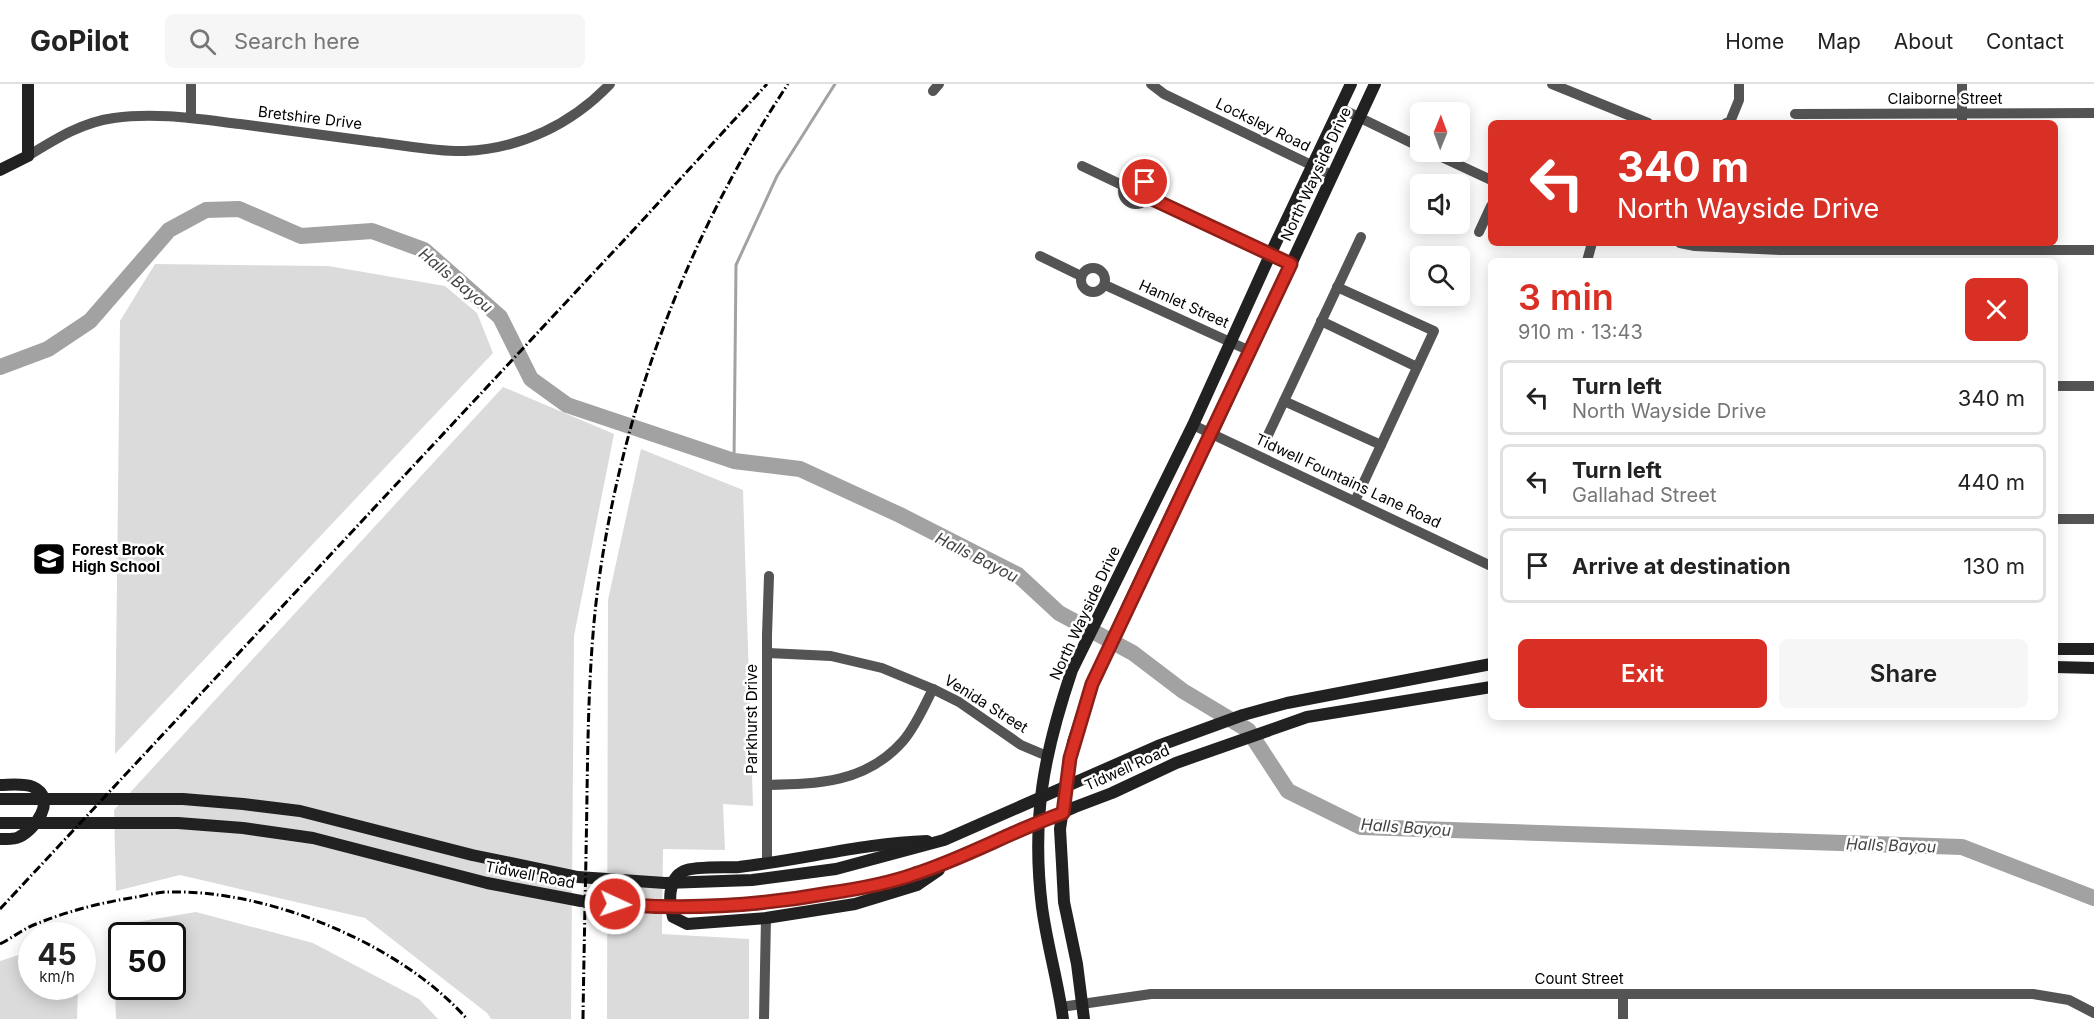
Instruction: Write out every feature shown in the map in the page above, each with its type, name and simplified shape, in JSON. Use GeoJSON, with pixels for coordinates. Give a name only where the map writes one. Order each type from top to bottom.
{"type":"FeatureCollection","features":[{"type":"Feature","properties":{"kind":"main road"},"geometry":{"type":"LineString","coordinates":[[28,84],[28,156]]}},
{"type":"Feature","properties":{"kind":"main road","name":"North Wayside Drive"},"geometry":{"type":"LineString","coordinates":[[1062,1013],[1042,906],[1037,835],[1047,756],[1059,711],[1072,670],[1192,425],[1351,84]]}},
{"type":"Feature","properties":{"kind":"main road","name":"North Wayside Drive"},"geometry":{"type":"LineString","coordinates":[[1084,1019],[1064,902],[1060,829],[1073,742],[1092,684],[1128,605],[1212,434],[1375,84]]}},
{"type":"Feature","properties":{"kind":"main road","name":"Bretshire Drive"},"geometry":{"type":"LineString","coordinates":[[0,170],[28,156]]}},
{"type":"Feature","properties":{"kind":"main road"},"geometry":{"type":"LineString","coordinates":[[2058,649],[2094,649]]}},
{"type":"Feature","properties":{"kind":"main road","name":"Tidwell Road"},"geometry":{"type":"LineString","coordinates":[[0,799],[183,799],[300,811],[533,869],[578,877],[625,881],[703,883],[836,869],[944,840],[1158,746],[1243,715],[1287,703],[1488,665]]}},
{"type":"Feature","properties":{"kind":"main road"},"geometry":{"type":"LineString","coordinates":[[2058,667],[2094,668]]}},
{"type":"Feature","properties":{"kind":"main road","name":"Tidwell Road"},"geometry":{"type":"LineString","coordinates":[[0,823],[178,823],[243,828],[313,838],[488,883],[581,901],[714,907],[805,898],[871,886],[914,875],[1112,793],[1176,763],[1307,717],[1488,687]]}},
{"type":"Feature","properties":{"kind":"main road"},"geometry":{"type":"LineString","coordinates":[[0,785],[26,785],[35,788],[42,795],[45,805],[44,810],[25,834],[13,839],[0,839]]}},
{"type":"Feature","properties":{"kind":"main road"},"geometry":{"type":"LineString","coordinates":[[944,840],[892,842],[767,862],[683,871],[675,879],[669,903],[673,917],[687,924],[766,918],[855,904],[917,885],[952,861]]}},
{"type":"Feature","properties":{"kind":"street"},"geometry":{"type":"LineString","coordinates":[[191,84],[191,118]]}},
{"type":"Feature","properties":{"kind":"street","name":"Bretshire Drive"},"geometry":{"type":"LineString","coordinates":[[28,156],[66,132],[111,118],[145,115],[191,118],[463,151],[507,146],[542,133],[572,116],[610,84]]}},
{"type":"Feature","properties":{"kind":"street","name":"Locksley Road"},"geometry":{"type":"LineString","coordinates":[[1151,84],[1164,94],[1332,175]]}},
{"type":"Feature","properties":{"kind":"street"},"geometry":{"type":"LineString","coordinates":[[1552,84],[1641,120]]}},
{"type":"Feature","properties":{"kind":"street"},"geometry":{"type":"LineString","coordinates":[[1731,120],[1739,100],[1739,84]]}},
{"type":"Feature","properties":{"kind":"street"},"geometry":{"type":"LineString","coordinates":[[1962,84],[1962,118]]}},
{"type":"Feature","properties":{"kind":"street"},"geometry":{"type":"LineString","coordinates":[[1340,108],[1410,142]]}},
{"type":"Feature","properties":{"kind":"street","name":"Claiborne Street"},"geometry":{"type":"LineString","coordinates":[[1795,114],[1962,118],[2094,113]]}},
{"type":"Feature","properties":{"kind":"street"},"geometry":{"type":"LineString","coordinates":[[1452,162],[1488,179]]}},
{"type":"Feature","properties":{"kind":"street"},"geometry":{"type":"LineString","coordinates":[[1082,166],[1124,186]]}},
{"type":"Feature","properties":{"kind":"street"},"geometry":{"type":"LineString","coordinates":[[1133,179],[1141,180],[1147,185],[1148,197],[1142,203],[1130,203],[1125,198],[1124,186],[1133,179]]}},
{"type":"Feature","properties":{"kind":"street"},"geometry":{"type":"LineString","coordinates":[[1148,197],[1291,264]]}},
{"type":"Feature","properties":{"kind":"street"},"geometry":{"type":"LineString","coordinates":[[1479,232],[1488,212]]}},
{"type":"Feature","properties":{"kind":"street"},"geometry":{"type":"LineString","coordinates":[[1268,435],[1361,237]]}},
{"type":"Feature","properties":{"kind":"street"},"geometry":{"type":"LineString","coordinates":[[1695,246],[1780,255],[2094,250]]}},
{"type":"Feature","properties":{"kind":"street","name":"Hamlet Street"},"geometry":{"type":"LineString","coordinates":[[1040,256],[1081,276]]}},
{"type":"Feature","properties":{"kind":"street","name":"Hamlet Street"},"geometry":{"type":"LineString","coordinates":[[1095,268],[1104,274],[1105,285],[1097,292],[1091,293],[1082,286],[1081,276],[1084,271],[1095,268]]}},
{"type":"Feature","properties":{"kind":"street","name":"Hamlet Street"},"geometry":{"type":"LineString","coordinates":[[1105,285],[1250,351]]}},
{"type":"Feature","properties":{"kind":"street"},"geometry":{"type":"LineString","coordinates":[[1337,287],[1434,331],[1355,501]]}},
{"type":"Feature","properties":{"kind":"street"},"geometry":{"type":"LineString","coordinates":[[1321,321],[1417,367]]}},
{"type":"Feature","properties":{"kind":"street"},"geometry":{"type":"LineString","coordinates":[[2058,386],[2094,386]]}},
{"type":"Feature","properties":{"kind":"street"},"geometry":{"type":"LineString","coordinates":[[1284,401],[1381,445]]}},
{"type":"Feature","properties":{"kind":"street","name":"Tidwell Fountains Lane Road"},"geometry":{"type":"LineString","coordinates":[[1192,425],[1488,565]]}},
{"type":"Feature","properties":{"kind":"street"},"geometry":{"type":"LineString","coordinates":[[2058,519],[2094,519]]}},
{"type":"Feature","properties":{"kind":"street","name":"Parkhurst Drive"},"geometry":{"type":"LineString","coordinates":[[767,862],[769,576]]}},
{"type":"Feature","properties":{"kind":"street","name":"Venida Street"},"geometry":{"type":"LineString","coordinates":[[768,653],[840,658],[882,668],[959,702],[1021,745],[1047,756]]}},
{"type":"Feature","properties":{"kind":"street"},"geometry":{"type":"LineString","coordinates":[[767,785],[826,783],[860,772],[886,757],[904,740],[933,689]]}},
{"type":"Feature","properties":{"kind":"street"},"geometry":{"type":"LineString","coordinates":[[764,1019],[766,918]]}},
{"type":"Feature","properties":{"kind":"street","name":"Count Street"},"geometry":{"type":"LineString","coordinates":[[1062,1013],[1082,1004],[1151,994],[2033,994],[2069,1000],[2094,1013]]}},
{"type":"Feature","properties":{"kind":"street"},"geometry":{"type":"LineString","coordinates":[[1623,994],[1623,1019]]}},
{"type":"Feature","properties":{"kind":"shaded area"},"geometry":{"type":"Polygon","coordinates":[[[155,264],[328,266],[445,286],[477,313],[493,353],[115,754],[120,321],[155,264]]]}},
{"type":"Feature","properties":{"kind":"shaded area"},"geometry":{"type":"Polygon","coordinates":[[[503,387],[614,434],[574,636],[571,1019],[491,1019],[487,1013],[365,918],[180,875],[116,891],[114,810],[503,387]]]}},
{"type":"Feature","properties":{"kind":"shaded area"},"geometry":{"type":"Polygon","coordinates":[[[641,449],[743,490],[753,806],[723,804],[725,850],[663,849],[662,934],[749,939],[749,1019],[607,1019],[608,600],[641,449]]]}},
{"type":"Feature","properties":{"kind":"shaded area"},"geometry":{"type":"Polygon","coordinates":[[[196,912],[313,943],[419,999],[438,1019],[116,1019],[115,1000],[186,1000],[186,922],[137,922],[196,912]]]}},
{"type":"Feature","properties":{"kind":"shaded area"},"geometry":{"type":"Polygon","coordinates":[[[18,955],[18,1000],[78,1000],[77,1019],[0,1019],[0,961],[18,955]]]}},
{"type":"Feature","properties":{"kind":"waterway"},"geometry":{"type":"LineString","coordinates":[[734,461],[736,265],[777,176],[835,84]]}},
{"type":"Feature","properties":{"kind":"waterway","name":"Halls Bayou"},"geometry":{"type":"LineString","coordinates":[[0,367],[48,349],[90,321],[169,230],[206,210],[239,209],[301,236],[372,231],[424,250],[500,317],[531,379],[567,405],[734,461],[800,469],[900,515],[1018,575],[1059,613],[1133,653],[1183,691],[1248,730],[1288,791],[1361,827],[1962,847],[2094,898]]}},
{"type":"Feature","properties":{"kind":"railway"},"geometry":{"type":"LineString","coordinates":[[0,909],[767,84]]}},
{"type":"Feature","properties":{"kind":"railway"},"geometry":{"type":"LineString","coordinates":[[583,1019],[589,698],[596,603],[606,534],[639,398],[662,332],[688,268],[718,204],[751,143],[788,84]]}},
{"type":"Feature","properties":{"kind":"railway"},"geometry":{"type":"LineString","coordinates":[[0,944],[31,926],[60,915],[99,904],[152,894],[168,892],[207,894],[248,900],[289,911],[330,926],[370,945],[406,967],[439,992],[467,1019]]}},
{"type":"Feature","properties":{"kind":"place","name":"Forest Brook High School"},"geometry":{"type":"Point","coordinates":[49,559]}},
{"type":"Feature","properties":{"kind":"route"},"geometry":{"type":"LineString","coordinates":[[615,904],[714,907],[760,904],[871,886],[914,875],[952,861],[1019,830],[1063,813],[1073,742],[1092,684],[1151,555],[1212,434],[1291,264],[1148,197],[1149,189],[1145,182]]}}]}
